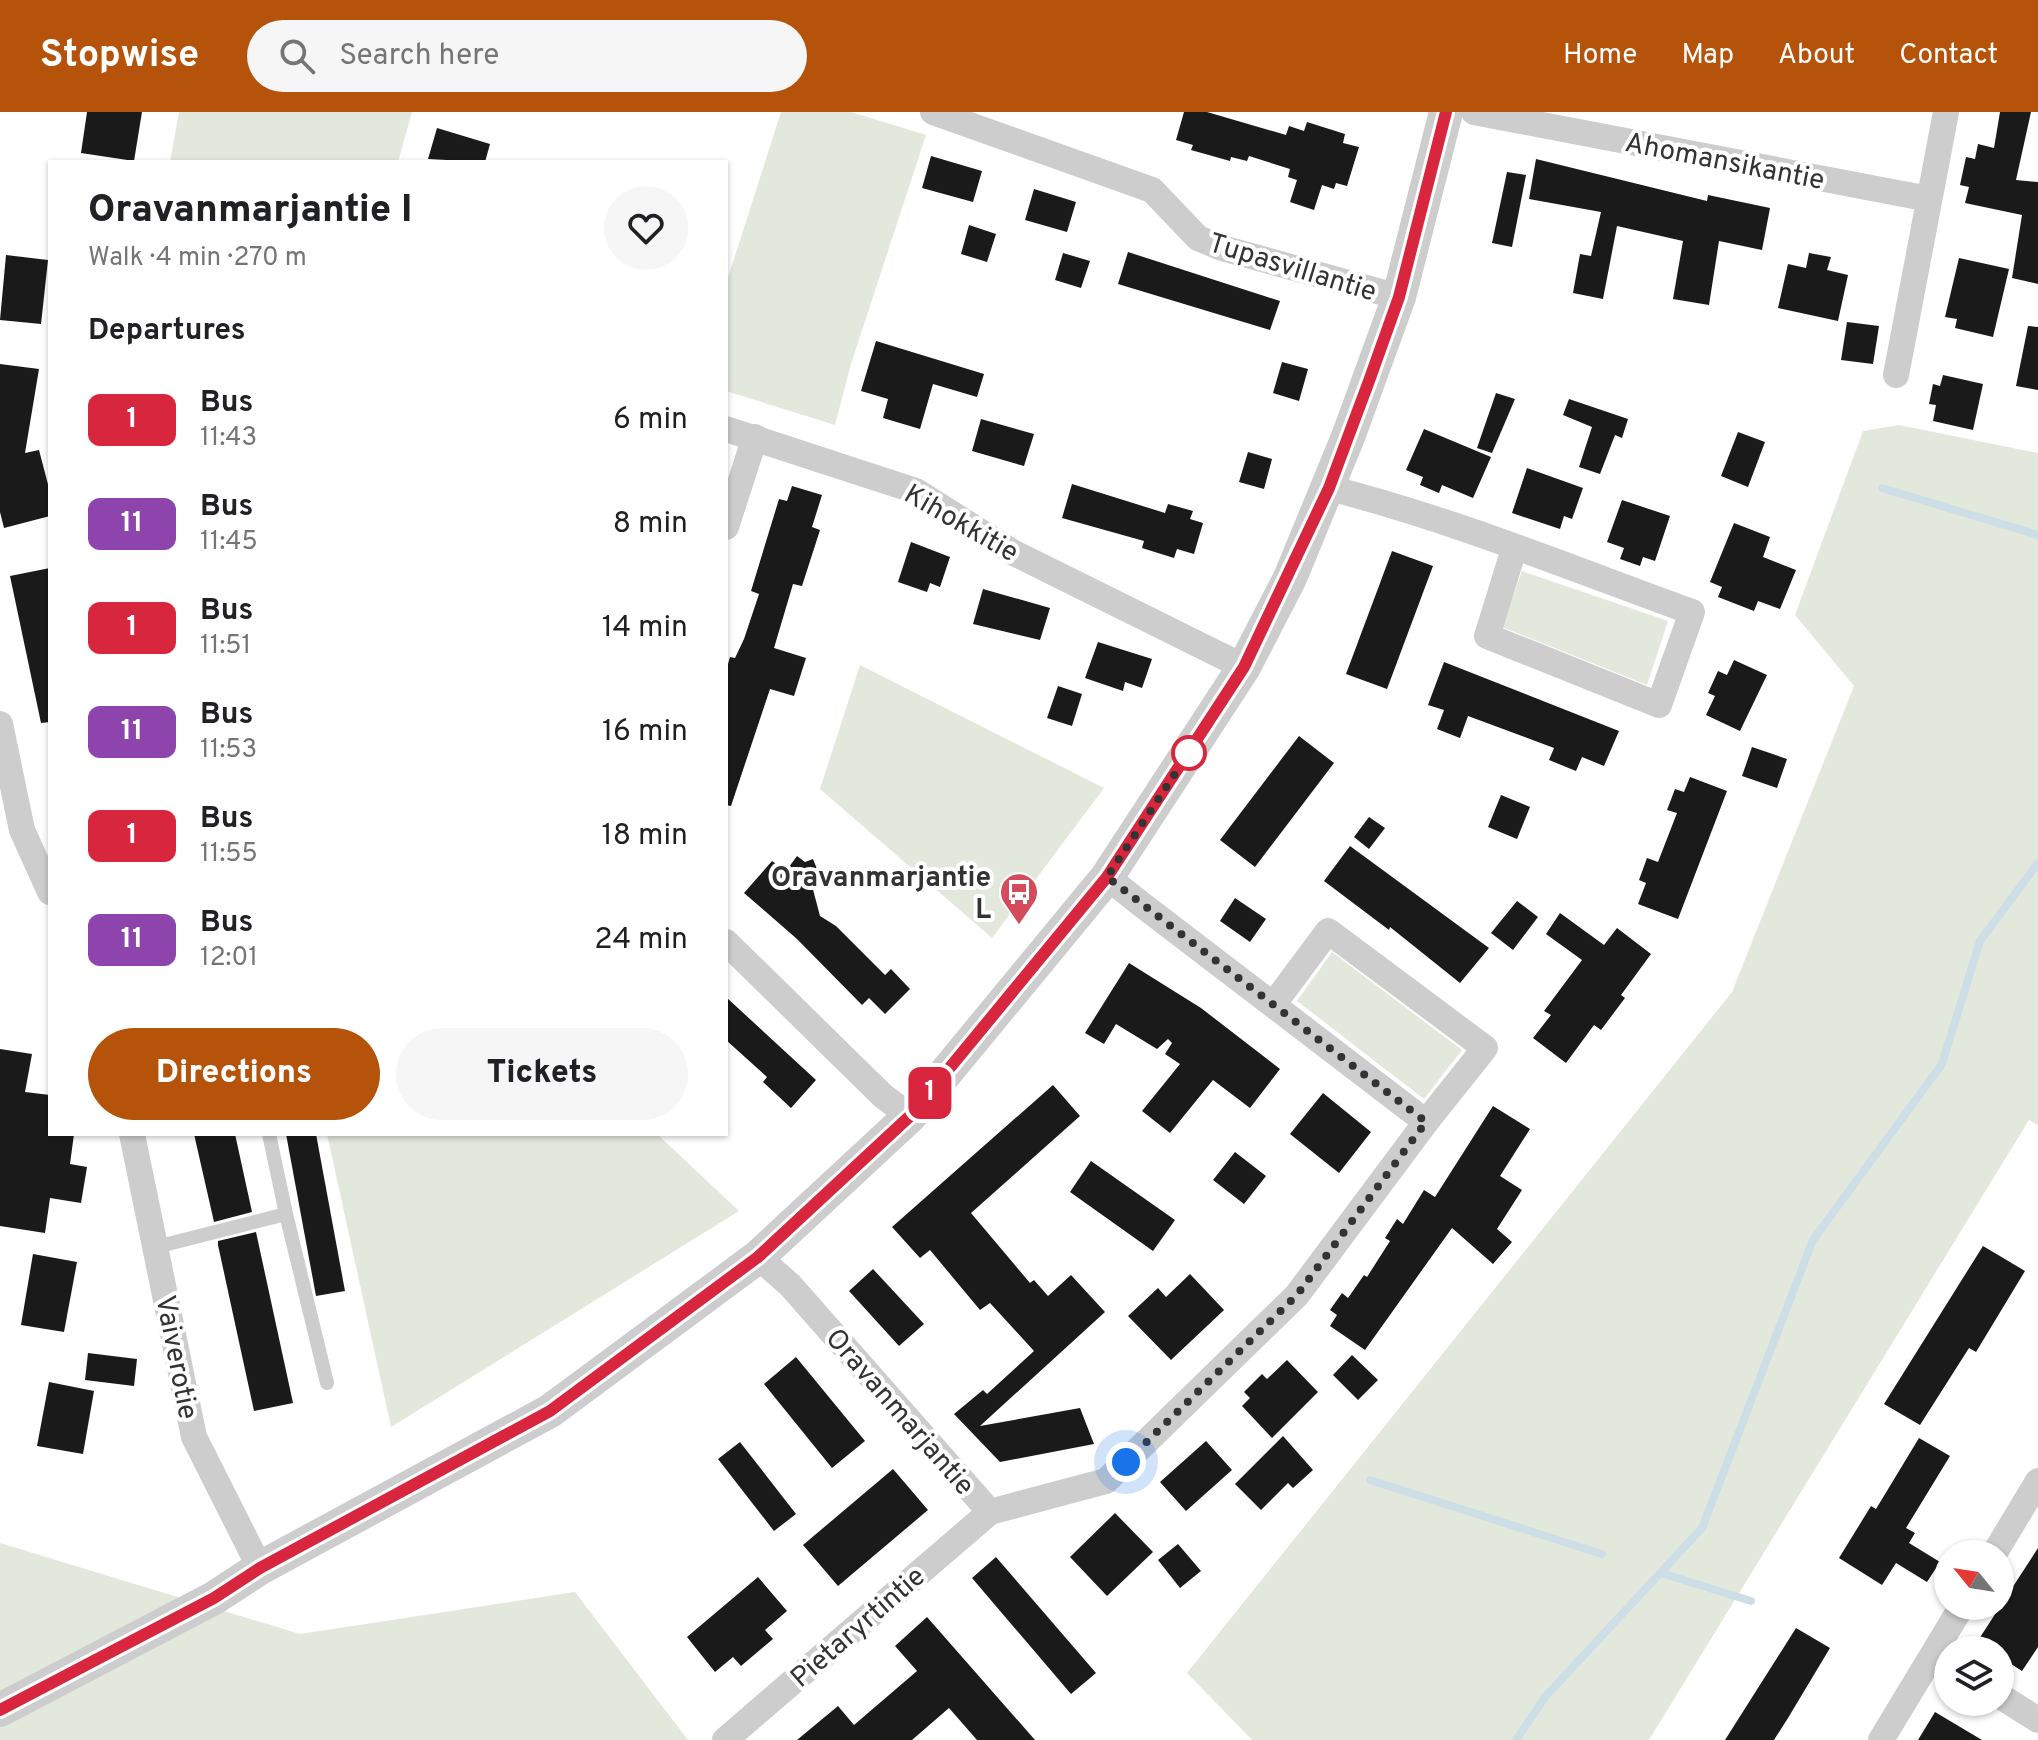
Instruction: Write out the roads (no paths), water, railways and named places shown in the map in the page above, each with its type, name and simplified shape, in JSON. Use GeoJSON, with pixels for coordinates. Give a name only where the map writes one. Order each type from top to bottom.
{"type":"FeatureCollection","features":[{"type":"Feature","properties":{"kind":"street","name":"Tupasvillantie"},"geometry":{"type":"LineString","coordinates":[[933,112],[1152,190],[1198,238],[1222,248],[1399,297]]}},
{"type":"Feature","properties":{"kind":"street"},"geometry":{"type":"LineString","coordinates":[[0,1710],[214,1598],[260,1568],[550,1411],[758,1257],[910,1116],[1107,877],[1244,667],[1329,488],[1399,297],[1446,112]]}},
{"type":"Feature","properties":{"kind":"street","name":"Ahomansikantie"},"geometry":{"type":"LineString","coordinates":[[1474,112],[1929,199]]}},
{"type":"Feature","properties":{"kind":"street"},"geometry":{"type":"LineString","coordinates":[[1896,375],[1946,112]]}},
{"type":"Feature","properties":{"kind":"street","name":"Kihokkitie"},"geometry":{"type":"LineString","coordinates":[[728,430],[916,491],[1014,553],[1244,667]]}},
{"type":"Feature","properties":{"kind":"street"},"geometry":{"type":"LineString","coordinates":[[728,521],[755,437]]}},
{"type":"Feature","properties":{"kind":"street"},"geometry":{"type":"LineString","coordinates":[[1329,488],[1368,498],[1514,549],[1692,612],[1659,705],[1487,636],[1514,549]]}},
{"type":"Feature","properties":{"kind":"street"},"geometry":{"type":"LineString","coordinates":[[0,724],[22,830],[48,888]]}},
{"type":"Feature","properties":{"kind":"street"},"geometry":{"type":"LineString","coordinates":[[1107,877],[1426,1122]]}},
{"type":"Feature","properties":{"kind":"street","name":"Oravanmarjantie"},"geometry":{"type":"LineString","coordinates":[[758,1257],[790,1285],[990,1512],[1106,1481],[1297,1295],[1485,1048],[1328,931],[1273,1005]]}},
{"type":"Feature","properties":{"kind":"street"},"geometry":{"type":"LineString","coordinates":[[728,944],[883,1096],[910,1116]]}},
{"type":"Feature","properties":{"kind":"street","name":"Vaiverotie"},"geometry":{"type":"LineString","coordinates":[[132,1136],[194,1437],[260,1568]]}},
{"type":"Feature","properties":{"kind":"street"},"geometry":{"type":"LineString","coordinates":[[2002,1540],[2038,1481]]}},
{"type":"Feature","properties":{"kind":"street","name":"Pietaryrtintie"},"geometry":{"type":"LineString","coordinates":[[725,1740],[990,1512]]}},
{"type":"Feature","properties":{"kind":"street"},"geometry":{"type":"LineString","coordinates":[[1881,1740],[1934,1668]]}},
{"type":"Feature","properties":{"kind":"street"},"geometry":{"type":"LineString","coordinates":[[2014,1705],[2038,1720]]}},
{"type":"Feature","properties":{"kind":"lane"},"geometry":{"type":"LineString","coordinates":[[269,1136],[327,1383]]}},
{"type":"Feature","properties":{"kind":"lane"},"geometry":{"type":"LineString","coordinates":[[156,1247],[286,1214]]}},
{"type":"Feature","properties":{"kind":"waterway"},"geometry":{"type":"LineString","coordinates":[[1882,488],[2038,535]]}},
{"type":"Feature","properties":{"kind":"waterway"},"geometry":{"type":"LineString","coordinates":[[1516,1740],[1545,1697],[1702,1528],[1813,1240],[1942,1064],[1980,941],[2038,863]]}},
{"type":"Feature","properties":{"kind":"waterway"},"geometry":{"type":"LineString","coordinates":[[1370,1480],[1602,1554]]}},
{"type":"Feature","properties":{"kind":"waterway"},"geometry":{"type":"LineString","coordinates":[[1661,1573],[1751,1601]]}},
{"type":"Feature","properties":{"kind":"place","name":"Oravanmarjantie L"},"geometry":{"type":"Point","coordinates":[1019,926]}}]}
